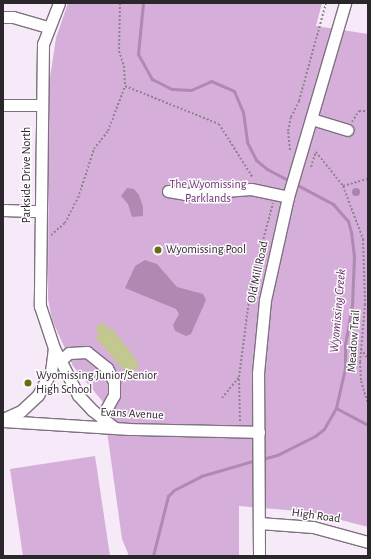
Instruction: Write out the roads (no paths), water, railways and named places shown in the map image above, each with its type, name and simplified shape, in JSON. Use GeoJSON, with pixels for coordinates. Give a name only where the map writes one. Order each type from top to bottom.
{"type":"FeatureCollection","features":[{"type":"Feature","properties":{"kind":"street","name":"Parkside Drive North"},"geometry":{"type":"LineString","coordinates":[[59,3],[48,27],[43,44],[41,104],[40,306],[54,348],[78,395],[101,418],[114,427]]}},
{"type":"Feature","properties":{"kind":"street","name":"Old Mill Road"},"geometry":{"type":"LineString","coordinates":[[259,556],[258,373],[262,319],[271,265],[289,195],[299,165],[344,3]]}},
{"type":"Feature","properties":{"kind":"street"},"geometry":{"type":"LineString","coordinates":[[3,17],[14,17],[48,27]]}},
{"type":"Feature","properties":{"kind":"street"},"geometry":{"type":"LineString","coordinates":[[3,105],[41,104]]}},
{"type":"Feature","properties":{"kind":"street"},"geometry":{"type":"LineString","coordinates":[[312,119],[347,130]]}},
{"type":"Feature","properties":{"kind":"street"},"geometry":{"type":"LineString","coordinates":[[168,191],[185,194],[260,190],[289,195]]}},
{"type":"Feature","properties":{"kind":"street"},"geometry":{"type":"LineString","coordinates":[[3,210],[40,211]]}},
{"type":"Feature","properties":{"kind":"street","name":"Parkside Drive North"},"geometry":{"type":"LineString","coordinates":[[3,420],[21,410],[38,395],[51,372],[54,348]]}},
{"type":"Feature","properties":{"kind":"street"},"geometry":{"type":"LineString","coordinates":[[60,361],[69,353],[87,352],[107,368],[114,382],[114,395],[101,418]]}},
{"type":"Feature","properties":{"kind":"street","name":"Evans Avenue"},"geometry":{"type":"LineString","coordinates":[[3,420],[114,427],[259,432]]}},
{"type":"Feature","properties":{"kind":"street","name":"High Road"},"geometry":{"type":"LineString","coordinates":[[259,523],[313,527],[368,542]]}},
{"type":"Feature","properties":{"kind":"waterway","name":"Wyomissing Creek"},"geometry":{"type":"LineString","coordinates":[[143,3],[138,54],[152,79],[172,89],[191,90],[211,81],[234,91],[243,112],[247,142],[256,160],[267,169],[333,204],[348,221],[351,232],[354,256],[352,305],[345,344],[345,368],[336,408],[324,429],[315,436],[277,455],[262,459]]}},
{"type":"Feature","properties":{"kind":"waterway","name":"Wyomissing Creek"},"geometry":{"type":"LineString","coordinates":[[336,408],[368,425]]}},
{"type":"Feature","properties":{"kind":"waterway"},"geometry":{"type":"LineString","coordinates":[[153,556],[168,496],[174,490],[201,476],[256,460]]}},
{"type":"Feature","properties":{"kind":"place","name":"Wyomissing Pool"},"geometry":{"type":"Point","coordinates":[158,250]}},
{"type":"Feature","properties":{"kind":"place","name":"Wyomissing Junior/Senior High School"},"geometry":{"type":"Point","coordinates":[28,383]}},
{"type":"Feature","properties":{"kind":"park label","name":"The Wyomissing Parklands"},"geometry":{"type":"Point","coordinates":[208,192]}}]}
